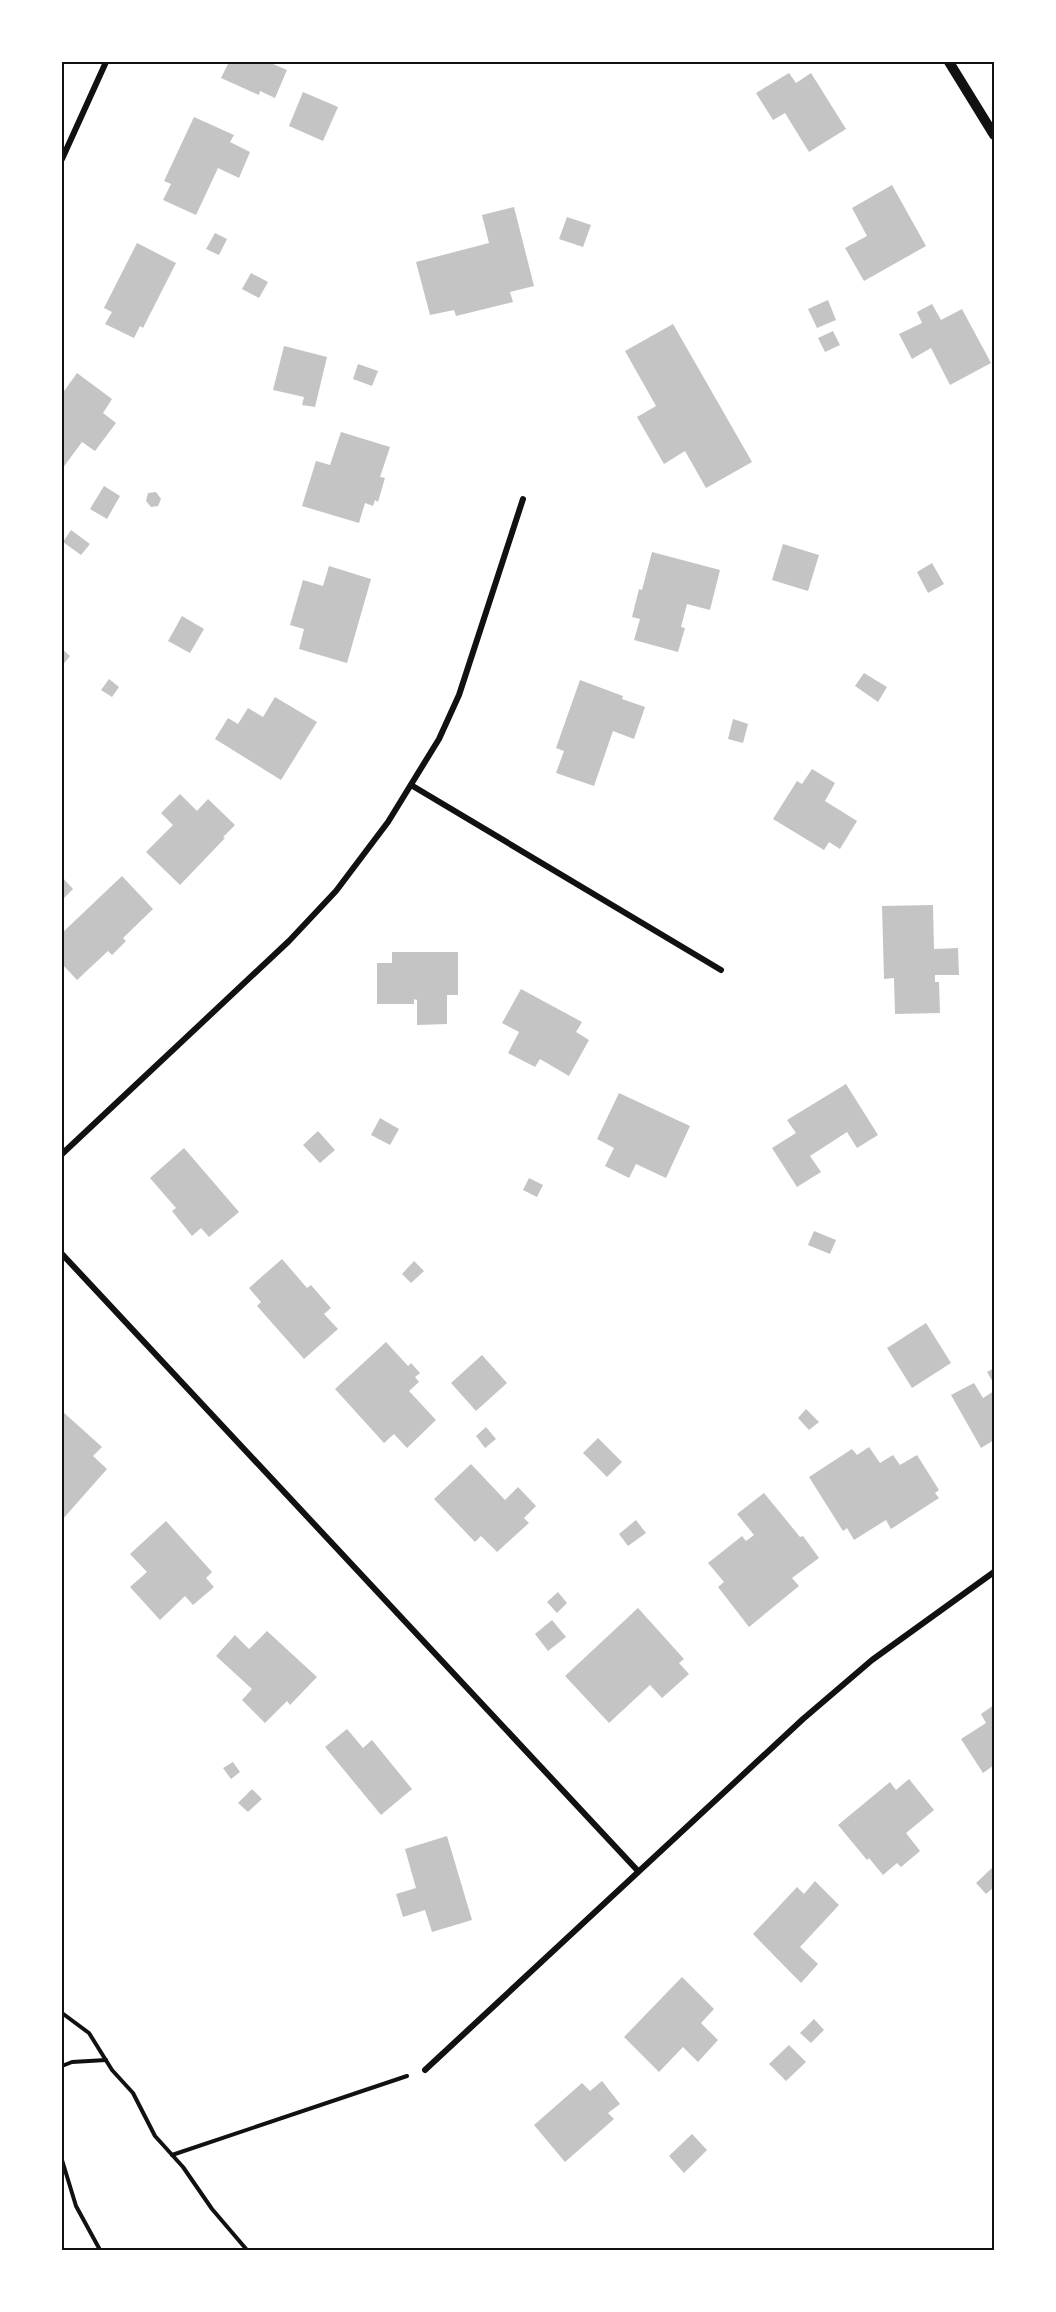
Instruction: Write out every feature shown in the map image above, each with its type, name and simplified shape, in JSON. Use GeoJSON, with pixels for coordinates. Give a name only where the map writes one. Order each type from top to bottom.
{"type":"FeatureCollection","features":[{"type":"Feature","properties":{"kind":"street"},"geometry":{"type":"LineString","coordinates":[[62,159],[106,62]]}},
{"type":"Feature","properties":{"kind":"street"},"geometry":{"type":"LineString","coordinates":[[949,62],[994,135]]}},
{"type":"Feature","properties":{"kind":"street"},"geometry":{"type":"LineString","coordinates":[[62,1154],[289,941],[336,891],[388,822],[439,739],[459,695],[523,499]]}},
{"type":"Feature","properties":{"kind":"street"},"geometry":{"type":"LineString","coordinates":[[411,785],[721,970]]}},
{"type":"Feature","properties":{"kind":"street"},"geometry":{"type":"LineString","coordinates":[[62,1254],[638,1871]]}},
{"type":"Feature","properties":{"kind":"street"},"geometry":{"type":"LineString","coordinates":[[425,2070],[803,1719],[872,1660],[994,1572]]}},
{"type":"Feature","properties":{"kind":"path"},"geometry":{"type":"LineString","coordinates":[[62,2013],[89,2033],[106,2060],[134,2093],[155,2136],[183,2167],[212,2209],[247,2250]]}},
{"type":"Feature","properties":{"kind":"path"},"geometry":{"type":"LineString","coordinates":[[62,2066],[72,2062],[106,2060]]}},
{"type":"Feature","properties":{"kind":"path"},"geometry":{"type":"LineString","coordinates":[[172,2155],[425,2070]]}},
{"type":"Feature","properties":{"kind":"path"},"geometry":{"type":"LineString","coordinates":[[62,2160],[76,2206],[100,2250]]}},
{"type":"Feature","properties":{"kind":"building"},"geometry":{"type":"Polygon","coordinates":[[[229,62],[274,62],[273,64],[287,70],[275,98],[260,91],[259,95],[221,78],[229,62]]]}},
{"type":"Feature","properties":{"kind":"building"},"geometry":{"type":"Polygon","coordinates":[[[789,73],[796,83],[811,73],[846,129],[809,152],[785,113],[773,120],[756,93],[789,73]]]}},
{"type":"Feature","properties":{"kind":"building"},"geometry":{"type":"Polygon","coordinates":[[[303,92],[338,107],[323,141],[289,126],[303,92]]]}},
{"type":"Feature","properties":{"kind":"building"},"geometry":{"type":"Polygon","coordinates":[[[194,117],[234,135],[230,142],[250,152],[239,178],[218,168],[196,215],[163,200],[171,184],[164,181],[194,117]]]}},
{"type":"Feature","properties":{"kind":"building"},"geometry":{"type":"Polygon","coordinates":[[[892,185],[926,246],[864,281],[845,248],[867,236],[852,208],[892,185]]]}},
{"type":"Feature","properties":{"kind":"building"},"geometry":{"type":"Polygon","coordinates":[[[514,207],[534,286],[510,292],[513,302],[456,316],[454,310],[430,315],[416,262],[489,243],[482,215],[514,207]]]}},
{"type":"Feature","properties":{"kind":"building"},"geometry":{"type":"Polygon","coordinates":[[[567,217],[591,225],[583,247],[559,239],[567,217]]]}},
{"type":"Feature","properties":{"kind":"building"},"geometry":{"type":"Polygon","coordinates":[[[215,233],[227,239],[219,255],[206,249],[215,233]]]}},
{"type":"Feature","properties":{"kind":"building"},"geometry":{"type":"Polygon","coordinates":[[[137,243],[176,263],[143,328],[140,326],[134,338],[105,324],[112,312],[104,308],[137,243]]]}},
{"type":"Feature","properties":{"kind":"building"},"geometry":{"type":"Polygon","coordinates":[[[251,273],[268,282],[259,298],[242,289],[251,273]]]}},
{"type":"Feature","properties":{"kind":"building"},"geometry":{"type":"Polygon","coordinates":[[[828,300],[836,320],[817,328],[808,309],[828,300]]]}},
{"type":"Feature","properties":{"kind":"building"},"geometry":{"type":"Polygon","coordinates":[[[932,304],[941,320],[962,309],[991,363],[950,385],[931,348],[912,359],[899,334],[922,323],[917,312],[932,304]]]}},
{"type":"Feature","properties":{"kind":"building"},"geometry":{"type":"Polygon","coordinates":[[[673,324],[752,462],[706,488],[685,451],[664,464],[637,417],[656,406],[625,351],[673,324]]]}},
{"type":"Feature","properties":{"kind":"building"},"geometry":{"type":"Polygon","coordinates":[[[833,331],[840,345],[825,352],[818,338],[833,331]]]}},
{"type":"Feature","properties":{"kind":"building"},"geometry":{"type":"Polygon","coordinates":[[[284,346],[327,357],[315,407],[302,405],[304,397],[273,390],[284,346]]]}},
{"type":"Feature","properties":{"kind":"building"},"geometry":{"type":"Polygon","coordinates":[[[358,364],[378,371],[372,386],[353,379],[358,364]]]}},
{"type":"Feature","properties":{"kind":"building"},"geometry":{"type":"Polygon","coordinates":[[[77,373],[112,399],[103,413],[116,423],[95,451],[82,442],[62,469],[62,394],[77,373]]]}},
{"type":"Feature","properties":{"kind":"building"},"geometry":{"type":"Polygon","coordinates":[[[341,432],[390,447],[380,477],[385,478],[378,502],[375,500],[373,506],[365,503],[359,523],[302,506],[316,461],[330,465],[341,432]]]}},
{"type":"Feature","properties":{"kind":"building"},"geometry":{"type":"Polygon","coordinates":[[[104,486],[120,496],[107,519],[90,509],[104,486]]]}},
{"type":"Feature","properties":{"kind":"building"},"geometry":{"type":"Polygon","coordinates":[[[156,492],[161,499],[158,506],[151,507],[146,501],[148,493],[156,492]]]}},
{"type":"Feature","properties":{"kind":"building"},"geometry":{"type":"Polygon","coordinates":[[[71,530],[90,544],[81,555],[63,542],[71,530]]]}},
{"type":"Feature","properties":{"kind":"building"},"geometry":{"type":"Polygon","coordinates":[[[783,544],[819,555],[808,591],[772,580],[783,544]]]}},
{"type":"Feature","properties":{"kind":"building"},"geometry":{"type":"Polygon","coordinates":[[[652,552],[720,570],[710,610],[687,604],[681,627],[685,628],[678,652],[634,640],[640,619],[632,617],[652,552]]]}},
{"type":"Feature","properties":{"kind":"building"},"geometry":{"type":"Polygon","coordinates":[[[932,563],[944,584],[928,593],[917,572],[932,563]]]}},
{"type":"Feature","properties":{"kind":"building"},"geometry":{"type":"Polygon","coordinates":[[[329,566],[371,579],[347,663],[299,649],[304,629],[290,625],[303,580],[323,586],[329,566]]]}},
{"type":"Feature","properties":{"kind":"building"},"geometry":{"type":"Polygon","coordinates":[[[182,616],[204,629],[190,653],[168,641],[182,616]]]}},
{"type":"Feature","properties":{"kind":"building"},"geometry":{"type":"Polygon","coordinates":[[[62,649],[70,656],[62,666],[62,649]]]}},
{"type":"Feature","properties":{"kind":"building"},"geometry":{"type":"Polygon","coordinates":[[[864,673],[887,687],[878,702],[855,686],[864,673]]]}},
{"type":"Feature","properties":{"kind":"building"},"geometry":{"type":"Polygon","coordinates":[[[109,679],[119,687],[112,697],[101,690],[109,679]]]}},
{"type":"Feature","properties":{"kind":"building"},"geometry":{"type":"Polygon","coordinates":[[[580,680],[645,707],[634,739],[613,731],[594,786],[556,773],[564,751],[556,748],[580,680]]]}},
{"type":"Feature","properties":{"kind":"building"},"geometry":{"type":"Polygon","coordinates":[[[275,697],[317,722],[281,780],[215,739],[228,718],[238,724],[248,708],[263,717],[275,697]]]}},
{"type":"Feature","properties":{"kind":"building"},"geometry":{"type":"Polygon","coordinates":[[[733,719],[748,724],[743,743],[728,739],[733,719]]]}},
{"type":"Feature","properties":{"kind":"building"},"geometry":{"type":"Polygon","coordinates":[[[812,769],[835,783],[825,801],[857,821],[840,849],[829,842],[824,850],[773,819],[797,781],[802,784],[812,769]]]}},
{"type":"Feature","properties":{"kind":"building"},"geometry":{"type":"Polygon","coordinates":[[[180,794],[197,811],[208,799],[235,825],[180,885],[146,852],[173,825],[161,813],[180,794]]]}},
{"type":"Feature","properties":{"kind":"building"},"geometry":{"type":"Polygon","coordinates":[[[122,876],[153,909],[123,938],[126,941],[112,955],[108,951],[77,980],[62,964],[62,933],[122,876]]]}},
{"type":"Feature","properties":{"kind":"building"},"geometry":{"type":"Polygon","coordinates":[[[62,877],[73,889],[62,900],[62,877]]]}},
{"type":"Feature","properties":{"kind":"building"},"geometry":{"type":"Polygon","coordinates":[[[933,905],[934,949],[958,948],[959,975],[935,975],[935,982],[939,982],[940,1013],[895,1014],[894,978],[884,979],[882,906],[933,905]]]}},
{"type":"Feature","properties":{"kind":"building"},"geometry":{"type":"Polygon","coordinates":[[[392,952],[458,952],[458,995],[447,995],[447,1024],[417,1025],[417,1000],[414,999],[414,1004],[377,1004],[377,963],[392,963],[392,952]]]}},
{"type":"Feature","properties":{"kind":"building"},"geometry":{"type":"Polygon","coordinates":[[[521,989],[582,1022],[576,1032],[589,1040],[569,1076],[540,1059],[535,1067],[508,1053],[519,1032],[502,1023],[521,989]]]}},
{"type":"Feature","properties":{"kind":"building"},"geometry":{"type":"Polygon","coordinates":[[[846,1084],[878,1135],[857,1148],[847,1132],[810,1156],[821,1172],[797,1187],[772,1148],[796,1133],[787,1120],[846,1084]]]}},
{"type":"Feature","properties":{"kind":"building"},"geometry":{"type":"Polygon","coordinates":[[[619,1093],[690,1126],[666,1178],[636,1164],[629,1178],[605,1166],[614,1148],[597,1139],[619,1093]]]}},
{"type":"Feature","properties":{"kind":"building"},"geometry":{"type":"Polygon","coordinates":[[[380,1118],[399,1129],[390,1145],[371,1135],[380,1118]]]}},
{"type":"Feature","properties":{"kind":"building"},"geometry":{"type":"Polygon","coordinates":[[[318,1131],[335,1150],[320,1163],[303,1145],[318,1131]]]}},
{"type":"Feature","properties":{"kind":"building"},"geometry":{"type":"Polygon","coordinates":[[[184,1148],[239,1212],[209,1237],[201,1228],[192,1236],[172,1211],[176,1208],[150,1178],[184,1148]]]}},
{"type":"Feature","properties":{"kind":"building"},"geometry":{"type":"Polygon","coordinates":[[[529,1178],[543,1185],[537,1197],[523,1190],[529,1178]]]}},
{"type":"Feature","properties":{"kind":"building"},"geometry":{"type":"Polygon","coordinates":[[[814,1231],[836,1240],[830,1254],[808,1245],[814,1231]]]}},
{"type":"Feature","properties":{"kind":"building"},"geometry":{"type":"Polygon","coordinates":[[[282,1259],[307,1288],[311,1285],[331,1308],[324,1314],[338,1329],[304,1359],[257,1306],[261,1302],[249,1288],[282,1259]]]}},
{"type":"Feature","properties":{"kind":"building"},"geometry":{"type":"Polygon","coordinates":[[[414,1261],[424,1271],[411,1283],[402,1274],[414,1261]]]}},
{"type":"Feature","properties":{"kind":"building"},"geometry":{"type":"Polygon","coordinates":[[[926,1323],[951,1363],[912,1388],[887,1348],[926,1323]]]}},
{"type":"Feature","properties":{"kind":"building"},"geometry":{"type":"Polygon","coordinates":[[[386,1342],[408,1366],[411,1363],[420,1373],[415,1377],[419,1382],[409,1391],[436,1420],[407,1448],[394,1434],[384,1443],[335,1389],[386,1342]]]}},
{"type":"Feature","properties":{"kind":"building"},"geometry":{"type":"Polygon","coordinates":[[[482,1355],[507,1383],[476,1411],[451,1383],[482,1355]]]}},
{"type":"Feature","properties":{"kind":"building"},"geometry":{"type":"Polygon","coordinates":[[[994,1368],[994,1384],[987,1372],[994,1368]]]}},
{"type":"Feature","properties":{"kind":"building"},"geometry":{"type":"Polygon","coordinates":[[[974,1383],[983,1398],[994,1391],[994,1440],[981,1448],[951,1395],[974,1383]]]}},
{"type":"Feature","properties":{"kind":"building"},"geometry":{"type":"Polygon","coordinates":[[[806,1409],[819,1422],[809,1430],[798,1418],[806,1409]]]}},
{"type":"Feature","properties":{"kind":"building"},"geometry":{"type":"Polygon","coordinates":[[[62,1411],[102,1447],[93,1456],[107,1469],[62,1520],[62,1411]]]}},
{"type":"Feature","properties":{"kind":"building"},"geometry":{"type":"Polygon","coordinates":[[[486,1427],[496,1439],[485,1448],[476,1436],[486,1427]]]}},
{"type":"Feature","properties":{"kind":"building"},"geometry":{"type":"Polygon","coordinates":[[[598,1438],[622,1462],[607,1477],[583,1453],[598,1438]]]}},
{"type":"Feature","properties":{"kind":"building"},"geometry":{"type":"Polygon","coordinates":[[[869,1447],[880,1463],[893,1455],[900,1465],[917,1455],[939,1490],[935,1493],[939,1498],[891,1529],[886,1520],[854,1540],[847,1528],[843,1531],[809,1477],[852,1449],[857,1455],[869,1447]]]}},
{"type":"Feature","properties":{"kind":"building"},"geometry":{"type":"Polygon","coordinates":[[[471,1464],[505,1500],[518,1487],[536,1506],[524,1518],[529,1523],[497,1552],[481,1536],[475,1542],[434,1499],[471,1464]]]}},
{"type":"Feature","properties":{"kind":"building"},"geometry":{"type":"Polygon","coordinates":[[[764,1493],[800,1537],[803,1536],[819,1558],[792,1578],[799,1586],[749,1627],[718,1587],[724,1582],[708,1563],[742,1536],[746,1541],[754,1535],[737,1514],[764,1493]]]}},
{"type":"Feature","properties":{"kind":"building"},"geometry":{"type":"Polygon","coordinates":[[[636,1520],[646,1533],[628,1546],[619,1534],[636,1520]]]}},
{"type":"Feature","properties":{"kind":"building"},"geometry":{"type":"Polygon","coordinates":[[[166,1521],[212,1572],[206,1578],[214,1587],[193,1605],[185,1596],[160,1620],[130,1587],[147,1572],[130,1554],[166,1521]]]}},
{"type":"Feature","properties":{"kind":"building"},"geometry":{"type":"Polygon","coordinates":[[[558,1592],[567,1603],[557,1613],[547,1602],[558,1592]]]}},
{"type":"Feature","properties":{"kind":"building"},"geometry":{"type":"Polygon","coordinates":[[[638,1608],[684,1659],[679,1663],[689,1674],[662,1698],[650,1685],[609,1723],[565,1676],[638,1608]]]}},
{"type":"Feature","properties":{"kind":"building"},"geometry":{"type":"Polygon","coordinates":[[[552,1620],[566,1637],[548,1651],[535,1634],[552,1620]]]}},
{"type":"Feature","properties":{"kind":"building"},"geometry":{"type":"Polygon","coordinates":[[[267,1631],[317,1677],[290,1705],[287,1701],[265,1723],[242,1700],[252,1689],[216,1656],[235,1635],[249,1649],[267,1631]]]}},
{"type":"Feature","properties":{"kind":"building"},"geometry":{"type":"Polygon","coordinates":[[[994,1705],[994,1765],[983,1773],[961,1739],[986,1723],[981,1714],[994,1705]]]}},
{"type":"Feature","properties":{"kind":"building"},"geometry":{"type":"Polygon","coordinates":[[[347,1729],[363,1748],[372,1740],[412,1789],[381,1815],[325,1747],[347,1729]]]}},
{"type":"Feature","properties":{"kind":"building"},"geometry":{"type":"Polygon","coordinates":[[[233,1762],[240,1772],[231,1779],[223,1768],[233,1762]]]}},
{"type":"Feature","properties":{"kind":"building"},"geometry":{"type":"Polygon","coordinates":[[[909,1779],[934,1810],[906,1833],[920,1851],[901,1867],[897,1863],[883,1875],[869,1858],[867,1860],[838,1825],[890,1782],[896,1790],[909,1779]]]}},
{"type":"Feature","properties":{"kind":"building"},"geometry":{"type":"Polygon","coordinates":[[[252,1789],[262,1799],[248,1812],[238,1803],[252,1789]]]}},
{"type":"Feature","properties":{"kind":"building"},"geometry":{"type":"Polygon","coordinates":[[[447,1836],[472,1920],[432,1932],[425,1910],[403,1917],[396,1894],[416,1888],[405,1849],[447,1836]]]}},
{"type":"Feature","properties":{"kind":"building"},"geometry":{"type":"Polygon","coordinates":[[[994,1866],[994,1887],[986,1894],[976,1883],[994,1866]]]}},
{"type":"Feature","properties":{"kind":"building"},"geometry":{"type":"Polygon","coordinates":[[[815,1881],[839,1905],[800,1947],[818,1964],[801,1983],[753,1934],[797,1887],[804,1894],[815,1881]]]}},
{"type":"Feature","properties":{"kind":"building"},"geometry":{"type":"Polygon","coordinates":[[[682,1977],[714,2009],[701,2023],[718,2040],[698,2062],[683,2047],[659,2072],[624,2037],[682,1977]]]}},
{"type":"Feature","properties":{"kind":"building"},"geometry":{"type":"Polygon","coordinates":[[[814,2019],[824,2030],[811,2043],[800,2033],[814,2019]]]}},
{"type":"Feature","properties":{"kind":"building"},"geometry":{"type":"Polygon","coordinates":[[[789,2045],[806,2062],[786,2081],[769,2064],[789,2045]]]}},
{"type":"Feature","properties":{"kind":"building"},"geometry":{"type":"Polygon","coordinates":[[[602,2081],[620,2104],[608,2113],[614,2119],[565,2162],[534,2125],[582,2083],[590,2091],[602,2081]]]}},
{"type":"Feature","properties":{"kind":"building"},"geometry":{"type":"Polygon","coordinates":[[[692,2134],[707,2150],[684,2173],[669,2156],[692,2134]]]}}]}
